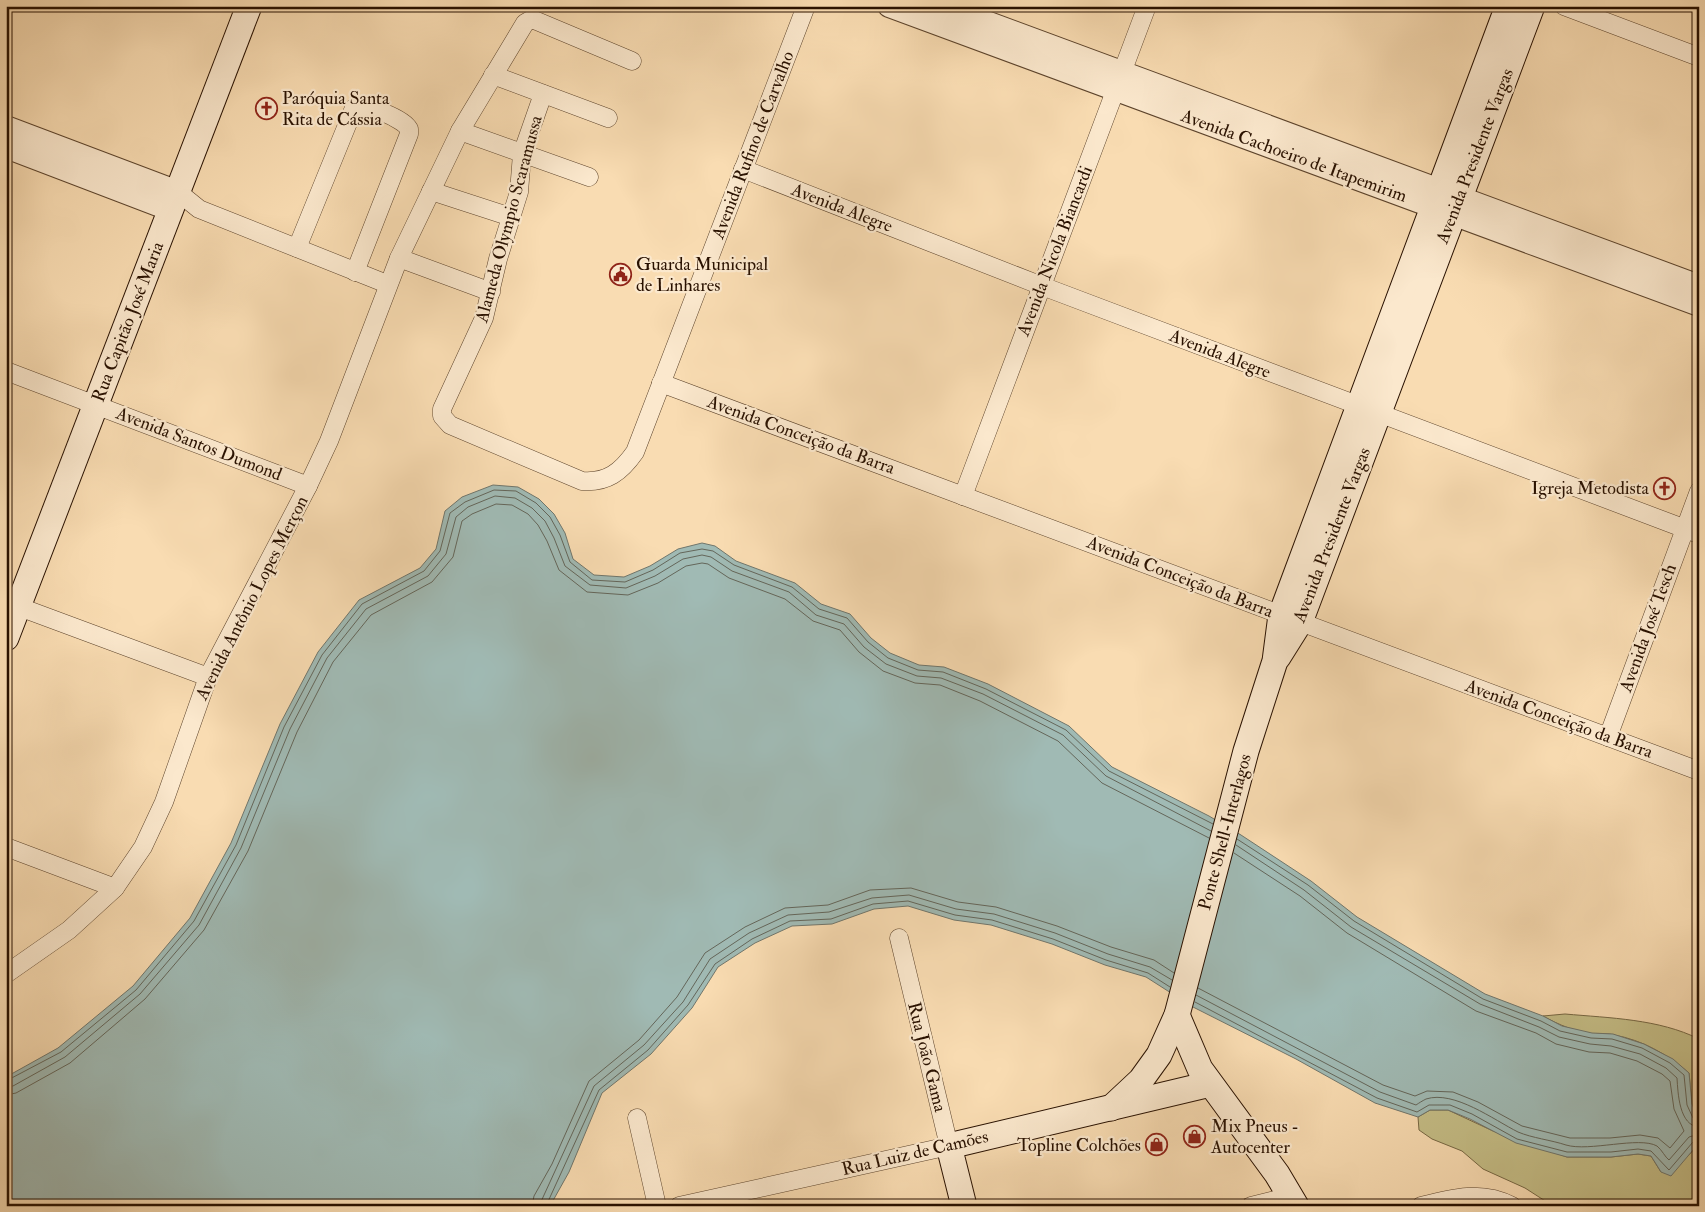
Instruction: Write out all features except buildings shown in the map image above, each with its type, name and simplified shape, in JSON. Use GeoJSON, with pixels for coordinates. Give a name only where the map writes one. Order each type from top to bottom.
{"type":"FeatureCollection","features":[{"type":"Feature","properties":{"kind":"main road","name":"Rua Capitão José Maria"},"geometry":{"type":"LineString","coordinates":[[6,638],[12,604],[96,405],[249,6]]}},
{"type":"Feature","properties":{"kind":"main road","name":"Avenida Presidente Vargas"},"geometry":{"type":"LineString","coordinates":[[1275,661],[1446,202],[1508,6]]}},
{"type":"Feature","properties":{"kind":"main road","name":"Avenida Presidente Vargas"},"geometry":{"type":"LineString","coordinates":[[1446,202],[1532,6]]}},
{"type":"Feature","properties":{"kind":"main road","name":"Ponte Shell-Interlagos"},"geometry":{"type":"LineString","coordinates":[[1111,1108],[1141,1080],[1158,1055],[1178,1009],[1246,751],[1275,661]]}},
{"type":"Feature","properties":{"kind":"main road"},"geometry":{"type":"LineString","coordinates":[[1178,1009],[1200,1069],[1294,1201]]}},
{"type":"Feature","properties":{"kind":"main road","name":"Rua Luiz de Camões"},"geometry":{"type":"LineString","coordinates":[[948,1146],[1210,1084]]}},
{"type":"Feature","properties":{"kind":"main road","name":"Rua João Gama"},"geometry":{"type":"LineString","coordinates":[[948,1146],[964,1206]]}},
{"type":"Feature","properties":{"kind":"street","name":"Avenida Rufino de Carvalho"},"geometry":{"type":"LineString","coordinates":[[635,452],[806,6]]}},
{"type":"Feature","properties":{"kind":"street"},"geometry":{"type":"LineString","coordinates":[[890,6],[1119,81],[1446,202],[1699,305]]}},
{"type":"Feature","properties":{"kind":"street"},"geometry":{"type":"LineString","coordinates":[[943,6],[1119,81]]}},
{"type":"Feature","properties":{"kind":"street","name":"Avenida Nicola Biancardi"},"geometry":{"type":"LineString","coordinates":[[963,496],[1147,6]]}},
{"type":"Feature","properties":{"kind":"street"},"geometry":{"type":"LineString","coordinates":[[1564,6],[1699,57]]}},
{"type":"Feature","properties":{"kind":"street","name":"Avenida Antônio Lopes Merçon"},"geometry":{"type":"LineString","coordinates":[[6,974],[69,930],[115,888],[143,847],[164,802],[208,677],[308,486],[329,441],[387,284],[399,258],[460,131],[528,21],[532,19],[632,61]]}},
{"type":"Feature","properties":{"kind":"street"},"geometry":{"type":"LineString","coordinates":[[493,75],[608,118]]}},
{"type":"Feature","properties":{"kind":"street","name":"Alameda Olympio Scaramussa"},"geometry":{"type":"LineString","coordinates":[[543,94],[522,154],[519,192],[484,318],[442,409],[442,416],[450,424],[582,481],[597,482],[611,477],[624,467],[635,452]]}},
{"type":"Feature","properties":{"kind":"street"},"geometry":{"type":"LineString","coordinates":[[297,248],[352,111],[362,106],[403,121],[409,129],[355,272]]}},
{"type":"Feature","properties":{"kind":"street"},"geometry":{"type":"LineString","coordinates":[[6,127],[174,201]]}},
{"type":"Feature","properties":{"kind":"street"},"geometry":{"type":"LineString","coordinates":[[460,131],[589,178]]}},
{"type":"Feature","properties":{"kind":"street"},"geometry":{"type":"LineString","coordinates":[[6,147],[199,209],[387,284]]}},
{"type":"Feature","properties":{"kind":"street","name":"Avenida Alegre"},"geometry":{"type":"LineString","coordinates":[[743,169],[1042,286],[1692,532]]}},
{"type":"Feature","properties":{"kind":"street"},"geometry":{"type":"LineString","coordinates":[[431,191],[511,217]]}},
{"type":"Feature","properties":{"kind":"street"},"geometry":{"type":"LineString","coordinates":[[1446,202],[1699,286]]}},
{"type":"Feature","properties":{"kind":"street"},"geometry":{"type":"LineString","coordinates":[[399,258],[491,292]]}},
{"type":"Feature","properties":{"kind":"street","name":"Avenida Santos Dumond"},"geometry":{"type":"LineString","coordinates":[[6,371],[308,486]]}},
{"type":"Feature","properties":{"kind":"street","name":"Avenida Conceição da Barra"},"geometry":{"type":"LineString","coordinates":[[661,383],[1699,771]]}},
{"type":"Feature","properties":{"kind":"street","name":"Avenida José Tesch"},"geometry":{"type":"LineString","coordinates":[[1608,737],[1692,532],[1699,491]]}},
{"type":"Feature","properties":{"kind":"street"},"geometry":{"type":"LineString","coordinates":[[12,604],[208,677]]}},
{"type":"Feature","properties":{"kind":"street"},"geometry":{"type":"LineString","coordinates":[[6,847],[115,888]]}},
{"type":"Feature","properties":{"kind":"street","name":"Rua João Gama"},"geometry":{"type":"LineString","coordinates":[[899,938],[948,1146]]}},
{"type":"Feature","properties":{"kind":"street"},"geometry":{"type":"LineString","coordinates":[[637,1118],[657,1206]]}},
{"type":"Feature","properties":{"kind":"street","name":"Rua Luiz de Camões"},"geometry":{"type":"LineString","coordinates":[[679,1206],[948,1146]]}},
{"type":"Feature","properties":{"kind":"street"},"geometry":{"type":"LineString","coordinates":[[1421,1206],[1451,1199],[1479,1196],[1498,1198],[1512,1206]]}},
{"type":"Feature","properties":{"kind":"street"},"geometry":{"type":"LineString","coordinates":[[1251,1206],[1294,1201]]}},
{"type":"Feature","properties":{"kind":"shaded area"},"geometry":{"type":"Polygon","coordinates":[[[1565,1014],[1651,1023],[1684,1032],[1699,1039],[1699,1121],[1692,1104],[1689,1073],[1681,1066],[1654,1049],[1634,1040],[1612,1034],[1581,1032],[1543,1016],[1565,1014]]]}},
{"type":"Feature","properties":{"kind":"shaded area"},"geometry":{"type":"Polygon","coordinates":[[[1430,1110],[1448,1110],[1493,1131],[1567,1157],[1611,1157],[1638,1154],[1651,1156],[1661,1172],[1690,1154],[1699,1143],[1699,1206],[1553,1206],[1525,1188],[1483,1169],[1462,1151],[1432,1139],[1419,1130],[1418,1117],[1430,1110]]]}},
{"type":"Feature","properties":{"kind":"water"},"geometry":{"type":"Polygon","coordinates":[[[493,485],[518,487],[539,499],[554,514],[565,533],[573,559],[594,575],[624,577],[650,566],[678,549],[702,543],[715,546],[736,561],[795,583],[821,604],[850,614],[871,638],[890,653],[919,665],[944,667],[988,684],[1069,726],[1112,767],[1209,816],[1241,835],[1311,881],[1357,917],[1485,994],[1543,1016],[1562,1026],[1592,1033],[1613,1034],[1644,1044],[1673,1059],[1689,1073],[1692,1104],[1699,1121],[1699,1143],[1671,1176],[1661,1172],[1651,1156],[1638,1154],[1611,1157],[1567,1157],[1516,1143],[1470,1119],[1448,1110],[1430,1110],[1418,1117],[1375,1103],[1296,1059],[1193,1007],[1146,977],[1105,965],[1052,944],[991,925],[954,920],[908,906],[874,909],[832,924],[792,926],[755,943],[718,967],[692,1008],[651,1054],[602,1093],[569,1172],[550,1206],[6,1206],[6,1077],[58,1048],[133,986],[190,918],[231,843],[280,724],[318,652],[359,600],[420,568],[436,549],[445,511],[462,497],[493,485]]]}},
{"type":"Feature","properties":{"kind":"place","name":"Paróquia Santa Rita de Cássia"},"geometry":{"type":"Point","coordinates":[266,108]}},
{"type":"Feature","properties":{"kind":"place","name":"Guarda Municipal de Linhares"},"geometry":{"type":"Point","coordinates":[620,274]}},
{"type":"Feature","properties":{"kind":"place","name":"Igreja Metodista"},"geometry":{"type":"Point","coordinates":[1665,488]}},
{"type":"Feature","properties":{"kind":"place","name":"Mix Pneus - Autocenter"},"geometry":{"type":"Point","coordinates":[1195,1136]}},
{"type":"Feature","properties":{"kind":"place","name":"Topline Colchões"},"geometry":{"type":"Point","coordinates":[1157,1145]}}]}
